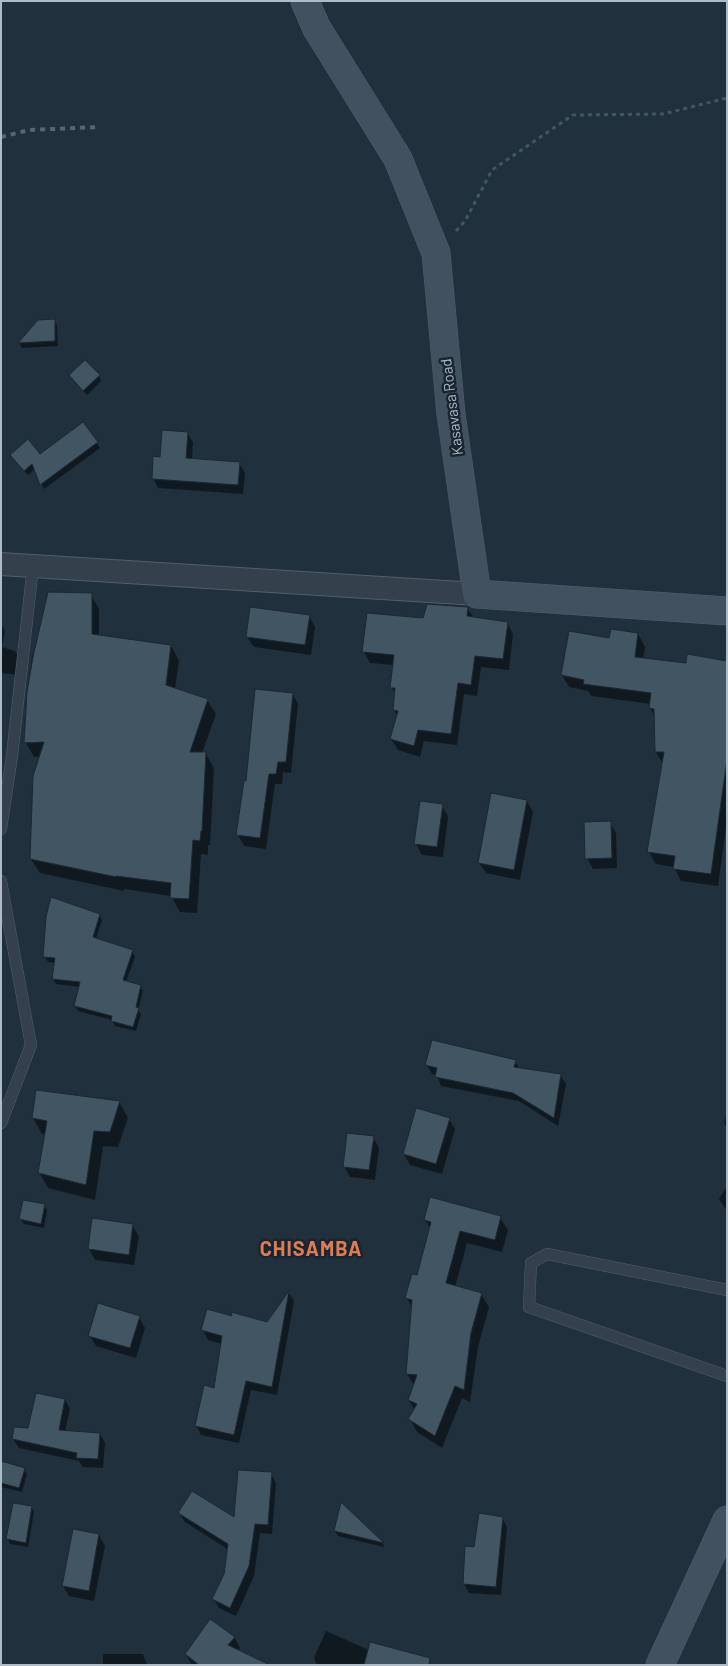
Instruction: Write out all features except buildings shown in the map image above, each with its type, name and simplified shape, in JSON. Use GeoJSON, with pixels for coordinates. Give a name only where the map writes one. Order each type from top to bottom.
{"type":"FeatureCollection","features":[{"type":"Feature","properties":{"kind":"street","name":"Kasavasa Road"},"geometry":{"type":"LineString","coordinates":[[305,1],[316,27],[398,159],[436,253],[451,414],[477,594]]}},
{"type":"Feature","properties":{"kind":"street"},"geometry":{"type":"LineString","coordinates":[[1,564],[727,611]]}},
{"type":"Feature","properties":{"kind":"street"},"geometry":{"type":"LineString","coordinates":[[660,1665],[727,1520]]}},
{"type":"Feature","properties":{"kind":"lane"},"geometry":{"type":"LineString","coordinates":[[1,829],[12,756],[33,566]]}},
{"type":"Feature","properties":{"kind":"lane"},"geometry":{"type":"LineString","coordinates":[[1,880],[31,1044],[1,1123]]}},
{"type":"Feature","properties":{"kind":"lane"},"geometry":{"type":"LineString","coordinates":[[727,1290],[547,1254],[531,1263],[529,1307],[727,1376]]}},
{"type":"Feature","properties":{"kind":"path"},"geometry":{"type":"LineString","coordinates":[[436,253],[465,221],[492,170],[573,115],[663,114],[727,98]]}},
{"type":"Feature","properties":{"kind":"railway"},"geometry":{"type":"LineString","coordinates":[[1,137],[29,130],[99,127]]}},
{"type":"Feature","properties":{"kind":"district","name":"CHISAMBA"},"geometry":{"type":"Point","coordinates":[311,1249]}}]}
